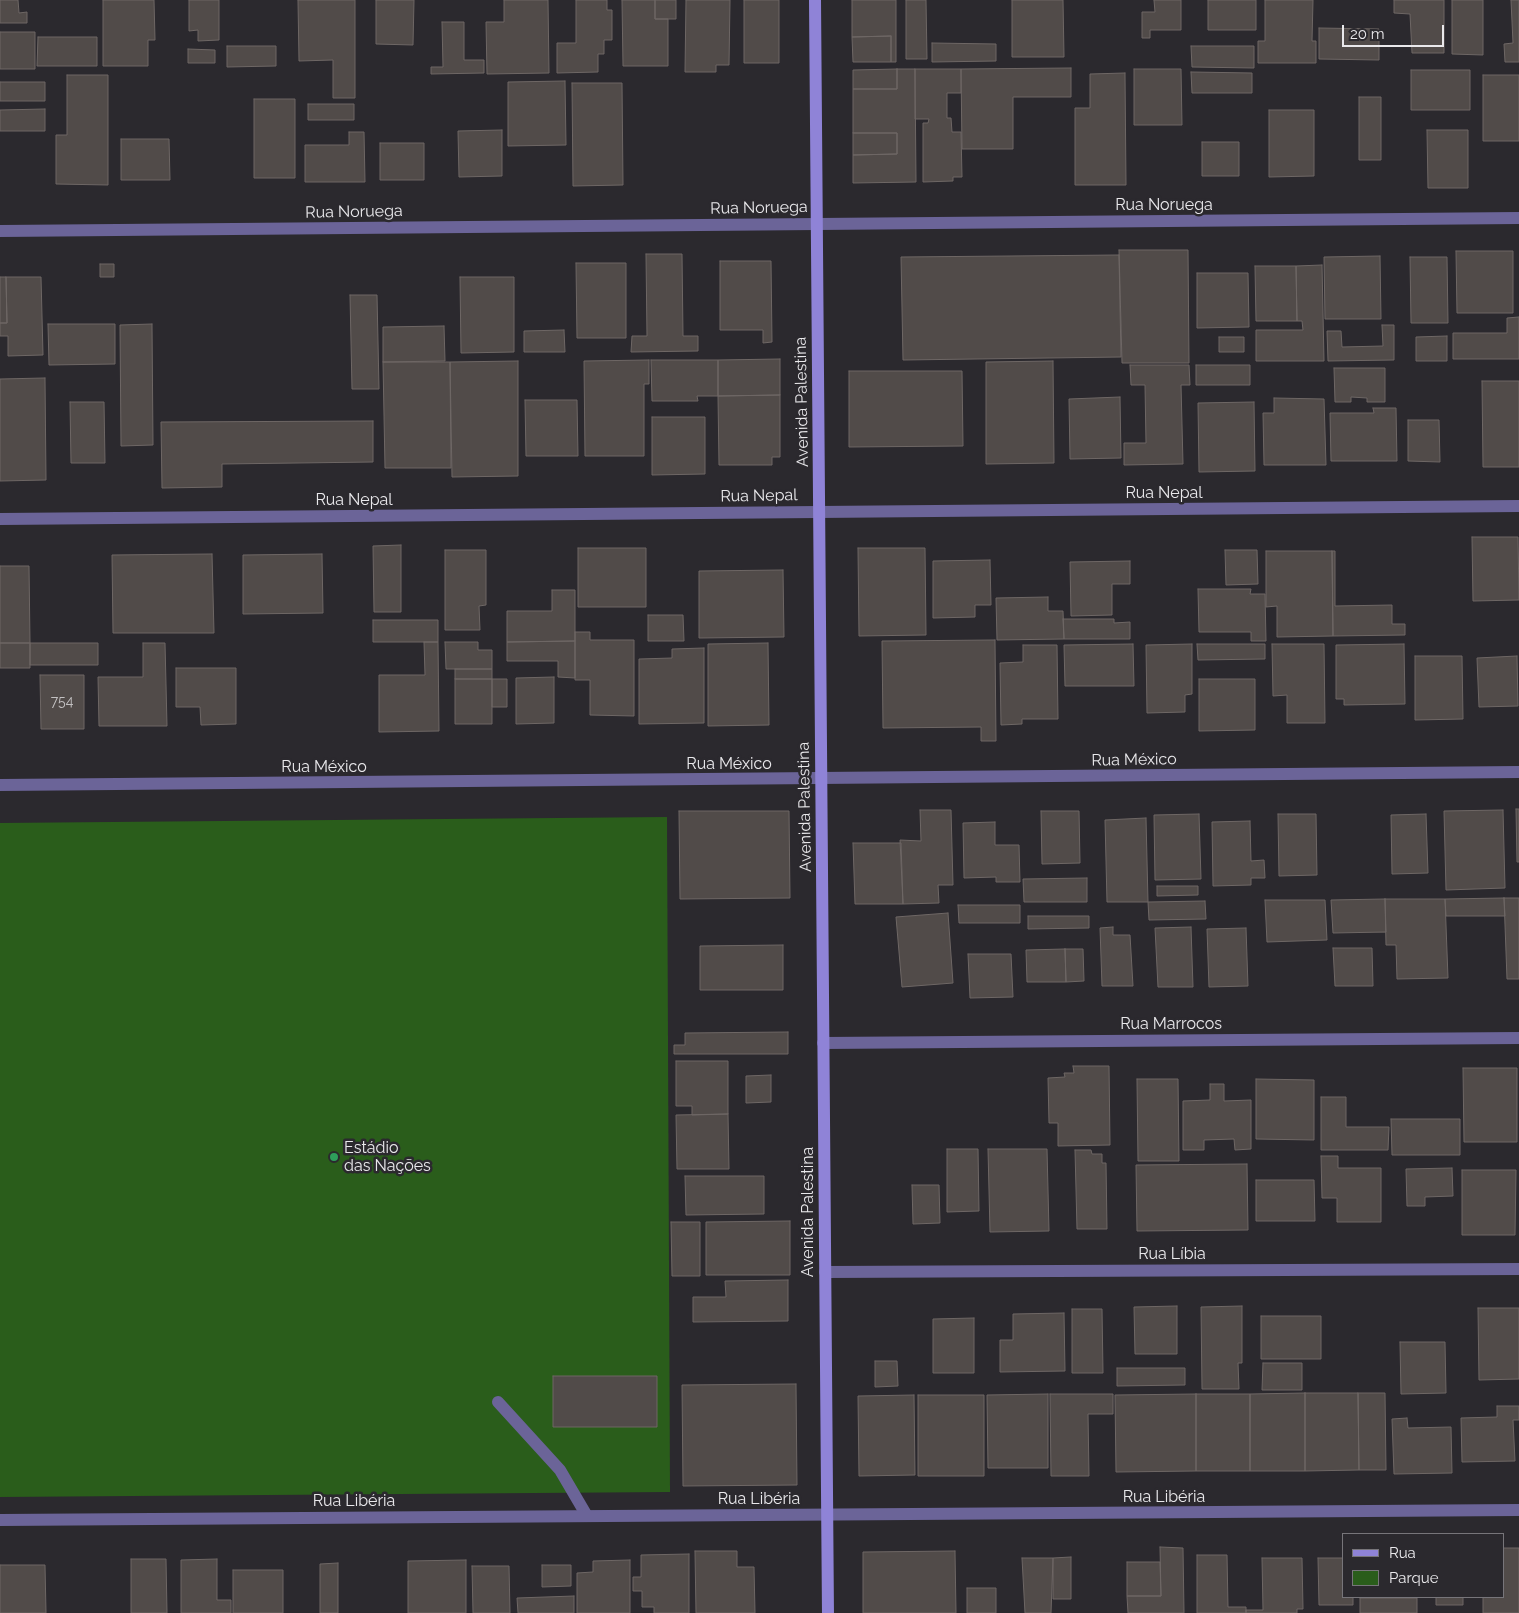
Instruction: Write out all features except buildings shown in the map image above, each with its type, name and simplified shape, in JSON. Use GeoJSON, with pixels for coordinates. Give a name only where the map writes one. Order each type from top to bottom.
{"type":"FeatureCollection","features":[{"type":"Feature","properties":{"kind":"street","name":"Avenida Palestina"},"geometry":{"type":"LineString","coordinates":[[815,0],[828,1613]]}},
{"type":"Feature","properties":{"kind":"street","name":"Rua Noruega"},"geometry":{"type":"LineString","coordinates":[[0,231],[1519,218]]}},
{"type":"Feature","properties":{"kind":"street","name":"Rua Nepal"},"geometry":{"type":"LineString","coordinates":[[0,519],[1519,506]]}},
{"type":"Feature","properties":{"kind":"street","name":"Rua México"},"geometry":{"type":"LineString","coordinates":[[0,785],[822,780],[1519,772]]}},
{"type":"Feature","properties":{"kind":"street","name":"Rua Marrocos"},"geometry":{"type":"LineString","coordinates":[[824,1043],[1519,1038]]}},
{"type":"Feature","properties":{"kind":"street","name":"Rua Líbia"},"geometry":{"type":"LineString","coordinates":[[825,1272],[1519,1269]]}},
{"type":"Feature","properties":{"kind":"street"},"geometry":{"type":"LineString","coordinates":[[498,1402],[560,1470],[588,1516]]}},
{"type":"Feature","properties":{"kind":"street","name":"Rua Libéria"},"geometry":{"type":"LineString","coordinates":[[0,1520],[1519,1510]]}},
{"type":"Feature","properties":{"kind":"green space","name":"Estádio das Nações"},"geometry":{"type":"Polygon","coordinates":[[[667,817],[670,1492],[0,1497],[0,823],[667,817]]]}},
{"type":"Feature","properties":{"kind":"place","name":"Estádio das Nações"},"geometry":{"type":"Point","coordinates":[334,1157]}}]}
